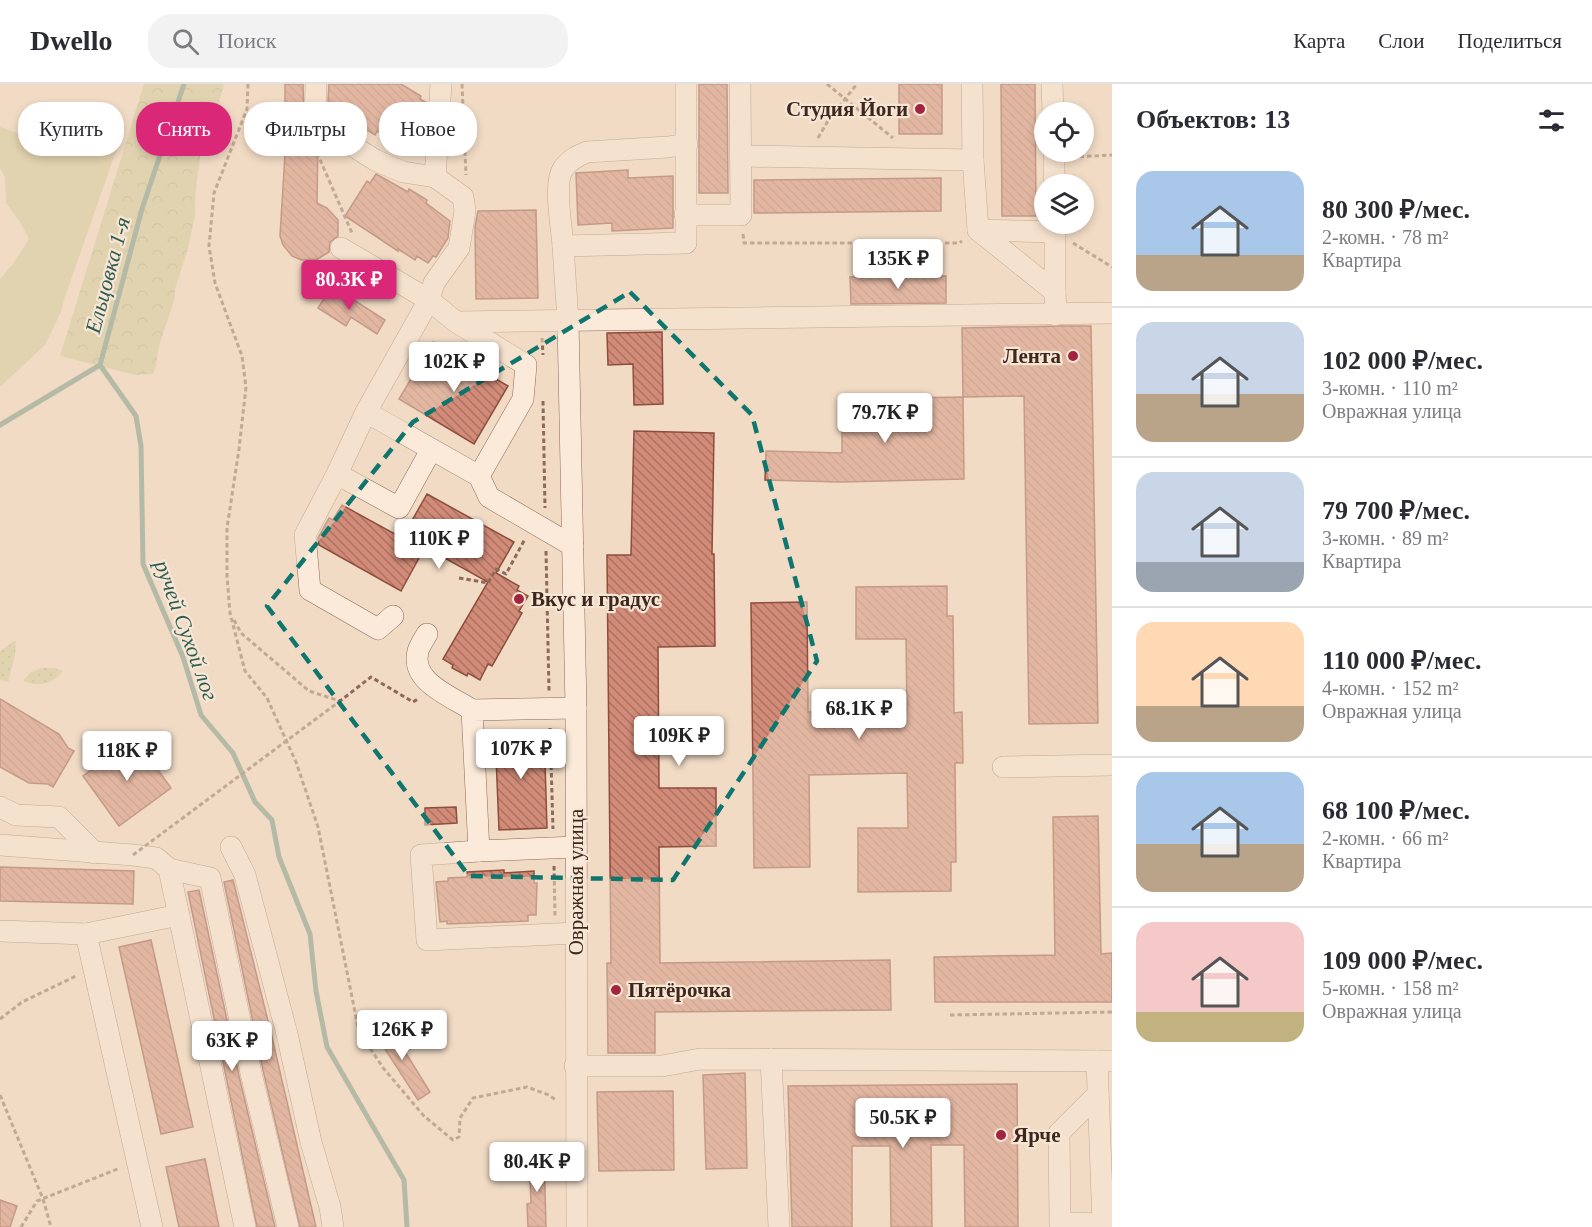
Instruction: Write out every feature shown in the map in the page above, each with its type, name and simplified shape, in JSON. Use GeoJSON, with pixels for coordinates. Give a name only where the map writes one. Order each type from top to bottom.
{"type":"FeatureCollection","features":[{"type":"Feature","properties":{"kind":"street"},"geometry":{"type":"LineString","coordinates":[[316,84],[316,102]]}},
{"type":"Feature","properties":{"kind":"street"},"geometry":{"type":"LineString","coordinates":[[435,177],[441,84]]}},
{"type":"Feature","properties":{"kind":"street"},"geometry":{"type":"LineString","coordinates":[[563,246],[686,243],[686,84]]}},
{"type":"Feature","properties":{"kind":"street"},"geometry":{"type":"LineString","coordinates":[[685,215],[741,214],[740,84]]}},
{"type":"Feature","properties":{"kind":"street"},"geometry":{"type":"LineString","coordinates":[[972,84],[973,160],[978,231],[1054,292]]}},
{"type":"Feature","properties":{"kind":"street"},"geometry":{"type":"LineString","coordinates":[[1053,84],[1053,102]]}},
{"type":"Feature","properties":{"kind":"street","name":"Овражная улица"},"geometry":{"type":"LineString","coordinates":[[577,1227],[575,1066],[565,934],[576,847],[576,708],[568,321],[559,187],[562,171],[574,158],[586,152],[687,144]]}},
{"type":"Feature","properties":{"kind":"street"},"geometry":{"type":"LineString","coordinates":[[367,155],[403,171],[435,177],[463,197],[465,211],[459,248],[434,283],[429,300],[366,412],[305,535],[310,590],[378,629],[393,616]]}},
{"type":"Feature","properties":{"kind":"street"},"geometry":{"type":"LineString","coordinates":[[741,156],[973,160]]}},
{"type":"Feature","properties":{"kind":"street"},"geometry":{"type":"LineString","coordinates":[[978,231],[1034,228]]}},
{"type":"Feature","properties":{"kind":"street"},"geometry":{"type":"LineString","coordinates":[[1055,234],[1056,315]]}},
{"type":"Feature","properties":{"kind":"street"},"geometry":{"type":"LineString","coordinates":[[347,242],[456,322],[526,365],[523,399],[479,476]]}},
{"type":"Feature","properties":{"kind":"street"},"geometry":{"type":"LineString","coordinates":[[456,322],[1112,313]]}},
{"type":"Feature","properties":{"kind":"street"},"geometry":{"type":"LineString","coordinates":[[366,412],[479,476],[489,497],[573,546]]}},
{"type":"Feature","properties":{"kind":"street"},"geometry":{"type":"LineString","coordinates":[[337,474],[399,508],[431,450]]}},
{"type":"Feature","properties":{"kind":"street"},"geometry":{"type":"LineString","coordinates":[[427,634],[418,650],[417,668],[426,681],[472,710],[576,708]]}},
{"type":"Feature","properties":{"kind":"street"},"geometry":{"type":"LineString","coordinates":[[472,710],[479,851]]}},
{"type":"Feature","properties":{"kind":"street"},"geometry":{"type":"LineString","coordinates":[[1003,767],[1112,765]]}},
{"type":"Feature","properties":{"kind":"street"},"geometry":{"type":"LineString","coordinates":[[0,807],[16,815],[59,817],[94,853]]}},
{"type":"Feature","properties":{"kind":"street"},"geometry":{"type":"LineString","coordinates":[[0,845],[156,858],[169,869],[210,878],[251,1073],[288,1227]]}},
{"type":"Feature","properties":{"kind":"street"},"geometry":{"type":"LineString","coordinates":[[231,847],[245,875],[287,1034],[333,1227]]}},
{"type":"Feature","properties":{"kind":"street"},"geometry":{"type":"LineString","coordinates":[[565,934],[427,940],[422,855],[576,847]]}},
{"type":"Feature","properties":{"kind":"street"},"geometry":{"type":"LineString","coordinates":[[169,869],[245,1227]]}},
{"type":"Feature","properties":{"kind":"street"},"geometry":{"type":"LineString","coordinates":[[0,931],[86,934],[179,915]]}},
{"type":"Feature","properties":{"kind":"street"},"geometry":{"type":"LineString","coordinates":[[86,934],[152,1227]]}},
{"type":"Feature","properties":{"kind":"street"},"geometry":{"type":"LineString","coordinates":[[575,1066],[662,1066],[700,1059],[1104,1061],[1098,1094],[1107,1224],[1060,1224],[1059,1133],[1098,1094]]}},
{"type":"Feature","properties":{"kind":"street"},"geometry":{"type":"LineString","coordinates":[[771,1059],[779,1227]]}},
{"type":"Feature","properties":{"kind":"path"},"geometry":{"type":"LineString","coordinates":[[248,84],[247,109],[214,193],[209,246],[215,283],[242,356],[246,387],[227,528],[230,613],[245,671],[267,698],[296,762],[318,827],[359,1032],[384,1069],[424,1116],[453,1140],[459,1137],[460,1118],[473,1098],[505,1091],[527,1087],[549,1095],[576,1115]]}},
{"type":"Feature","properties":{"kind":"path"},"geometry":{"type":"LineString","coordinates":[[462,84],[466,184],[463,197]]}},
{"type":"Feature","properties":{"kind":"path"},"geometry":{"type":"LineString","coordinates":[[827,84],[916,158]]}},
{"type":"Feature","properties":{"kind":"path"},"geometry":{"type":"LineString","coordinates":[[806,158],[829,118],[857,84]]}},
{"type":"Feature","properties":{"kind":"path"},"geometry":{"type":"LineString","coordinates":[[1094,155],[1112,155]]}},
{"type":"Feature","properties":{"kind":"path"},"geometry":{"type":"LineString","coordinates":[[318,156],[347,242]]}},
{"type":"Feature","properties":{"kind":"path"},"geometry":{"type":"LineString","coordinates":[[741,214],[744,243],[959,243],[978,231]]}},
{"type":"Feature","properties":{"kind":"path"},"geometry":{"type":"LineString","coordinates":[[1065,234],[1112,267]]}},
{"type":"Feature","properties":{"kind":"path"},"geometry":{"type":"LineString","coordinates":[[542,321],[543,356]]}},
{"type":"Feature","properties":{"kind":"path"},"geometry":{"type":"LineString","coordinates":[[543,390],[540,525],[554,848],[565,934]]}},
{"type":"Feature","properties":{"kind":"path"},"geometry":{"type":"LineString","coordinates":[[459,578],[488,583],[496,569],[506,574],[540,525]]}},
{"type":"Feature","properties":{"kind":"path"},"geometry":{"type":"LineString","coordinates":[[230,613],[241,633],[295,680],[309,691],[340,701]]}},
{"type":"Feature","properties":{"kind":"path"},"geometry":{"type":"LineString","coordinates":[[133,855],[371,677],[413,702],[437,688]]}},
{"type":"Feature","properties":{"kind":"path"},"geometry":{"type":"LineString","coordinates":[[0,1019],[22,1002],[81,973]]}},
{"type":"Feature","properties":{"kind":"path"},"geometry":{"type":"LineString","coordinates":[[950,1015],[1112,1012]]}},
{"type":"Feature","properties":{"kind":"path"},"geometry":{"type":"LineString","coordinates":[[0,1095],[43,1199],[51,1227]]}},
{"type":"Feature","properties":{"kind":"path"},"geometry":{"type":"LineString","coordinates":[[21,1227],[37,1202],[138,1161]]}},
{"type":"Feature","properties":{"kind":"highlighted area"},"geometry":{"type":"Polygon","coordinates":[[[630,292],[752,415],[817,661],[673,880],[469,876],[267,606],[413,422],[630,292]]]}},
{"type":"Feature","properties":{"kind":"green space"},"geometry":{"type":"Polygon","coordinates":[[[144,84],[224,84],[219,102],[138,102],[144,84]]]}},
{"type":"Feature","properties":{"kind":"green space"},"geometry":{"type":"Polygon","coordinates":[[[136,110],[136,156],[200,156],[195,216],[153,374],[135,375],[60,356],[122,156],[124,156],[124,149],[136,110]]]}},
{"type":"Feature","properties":{"kind":"green space"},"geometry":{"type":"Polygon","coordinates":[[[0,127],[18,133],[18,156],[114,156],[61,312],[45,345],[0,387],[0,279],[29,239],[6,203],[5,177],[0,168],[0,127]]]}},
{"type":"Feature","properties":{"kind":"green space"},"geometry":{"type":"Polygon","coordinates":[[[16,640],[15,656],[8,682],[0,680],[0,651],[16,640]]]}},
{"type":"Feature","properties":{"kind":"green space"},"geometry":{"type":"Polygon","coordinates":[[[41,668],[63,671],[44,684],[23,681],[31,672],[41,668]]]}},
{"type":"Feature","properties":{"kind":"building"},"geometry":{"type":"Polygon","coordinates":[[[285,84],[303,84],[303,102],[285,102],[285,84]]]}},
{"type":"Feature","properties":{"kind":"building"},"geometry":{"type":"Polygon","coordinates":[[[329,84],[401,84],[421,96],[420,99],[425,102],[379,102],[379,132],[377,131],[375,135],[367,130],[367,102],[328,101],[329,84]]]}},
{"type":"Feature","properties":{"kind":"building"},"geometry":{"type":"Polygon","coordinates":[[[699,84],[727,84],[728,193],[699,193],[699,84]]]}},
{"type":"Feature","properties":{"kind":"building","name":"Студия Йоги"},"geometry":{"type":"Polygon","coordinates":[[[899,84],[942,84],[942,134],[899,134],[899,84]]]}},
{"type":"Feature","properties":{"kind":"building"},"geometry":{"type":"Polygon","coordinates":[[[1001,84],[1035,84],[1034,216],[1002,216],[1001,84]]]}},
{"type":"Feature","properties":{"kind":"building"},"geometry":{"type":"Polygon","coordinates":[[[285,156],[318,156],[317,203],[327,208],[338,220],[338,236],[330,242],[329,252],[316,260],[301,260],[292,256],[283,245],[280,236],[285,156]]]}},
{"type":"Feature","properties":{"kind":"building"},"geometry":{"type":"Polygon","coordinates":[[[628,170],[628,178],[673,176],[673,228],[612,231],[612,223],[578,225],[576,173],[628,170]]]}},
{"type":"Feature","properties":{"kind":"building"},"geometry":{"type":"Polygon","coordinates":[[[376,174],[427,200],[426,203],[450,221],[448,238],[436,257],[433,256],[428,263],[417,256],[415,260],[398,249],[398,251],[345,216],[367,181],[370,183],[376,174]]]}},
{"type":"Feature","properties":{"kind":"building"},"geometry":{"type":"Polygon","coordinates":[[[941,178],[941,211],[754,213],[754,180],[941,178]]]}},
{"type":"Feature","properties":{"kind":"building"},"geometry":{"type":"Polygon","coordinates":[[[536,210],[538,298],[476,299],[475,227],[478,211],[536,210]]]}},
{"type":"Feature","properties":{"kind":"building"},"geometry":{"type":"Polygon","coordinates":[[[946,276],[946,303],[851,304],[850,277],[946,276]]]}},
{"type":"Feature","properties":{"kind":"building"},"geometry":{"type":"Polygon","coordinates":[[[332,286],[385,320],[377,334],[351,317],[346,326],[318,308],[332,286]]]}},
{"type":"Feature","properties":{"kind":"building"},"geometry":{"type":"Polygon","coordinates":[[[1091,326],[1098,723],[1029,724],[1024,396],[963,397],[962,328],[1091,326]]]}},
{"type":"Feature","properties":{"kind":"building"},"geometry":{"type":"Polygon","coordinates":[[[662,332],[663,404],[634,405],[633,364],[608,365],[607,333],[662,332]]]}},
{"type":"Feature","properties":{"kind":"building"},"geometry":{"type":"Polygon","coordinates":[[[433,342],[508,386],[474,444],[399,399],[433,342]]]}},
{"type":"Feature","properties":{"kind":"building"},"geometry":{"type":"Polygon","coordinates":[[[963,397],[964,479],[840,482],[765,480],[766,451],[842,453],[842,399],[963,397]]]}},
{"type":"Feature","properties":{"kind":"building"},"geometry":{"type":"Polygon","coordinates":[[[634,431],[714,433],[712,554],[714,554],[715,646],[658,647],[659,788],[716,788],[716,846],[659,847],[660,963],[890,960],[891,1010],[655,1012],[655,1053],[608,1053],[607,963],[611,963],[607,555],[631,555],[634,431]]]}},
{"type":"Feature","properties":{"kind":"building"},"geometry":{"type":"Polygon","coordinates":[[[427,494],[514,542],[496,573],[519,586],[517,590],[528,596],[519,611],[522,613],[492,666],[488,664],[480,680],[452,668],[453,665],[443,659],[488,582],[425,547],[401,591],[319,545],[318,538],[329,518],[333,520],[342,505],[402,538],[427,494]]]}},
{"type":"Feature","properties":{"kind":"building"},"geometry":{"type":"Polygon","coordinates":[[[947,586],[947,616],[953,616],[954,713],[962,712],[963,763],[955,763],[956,862],[951,862],[951,891],[858,892],[858,828],[908,828],[907,773],[809,775],[810,867],[754,868],[751,603],[807,602],[808,712],[907,710],[906,639],[856,639],[856,587],[947,586]]]}},
{"type":"Feature","properties":{"kind":"building"},"geometry":{"type":"Polygon","coordinates":[[[0,699],[59,734],[68,748],[74,751],[53,787],[48,784],[29,783],[0,767],[0,699]]]}},
{"type":"Feature","properties":{"kind":"building"},"geometry":{"type":"Polygon","coordinates":[[[544,730],[547,828],[499,830],[495,732],[544,730]]]}},
{"type":"Feature","properties":{"kind":"building"},"geometry":{"type":"Polygon","coordinates":[[[135,738],[171,788],[119,826],[83,776],[135,738]]]}},
{"type":"Feature","properties":{"kind":"building"},"geometry":{"type":"Polygon","coordinates":[[[456,807],[457,823],[425,825],[425,808],[456,807]]]}},
{"type":"Feature","properties":{"kind":"building"},"geometry":{"type":"Polygon","coordinates":[[[1098,816],[1101,954],[1112,953],[1112,1002],[935,1002],[934,957],[1055,955],[1053,817],[1098,816]]]}},
{"type":"Feature","properties":{"kind":"building"},"geometry":{"type":"Polygon","coordinates":[[[0,867],[134,871],[133,904],[0,901],[0,867]]]}},
{"type":"Feature","properties":{"kind":"building"},"geometry":{"type":"Polygon","coordinates":[[[504,870],[504,873],[534,871],[534,883],[537,883],[536,915],[528,915],[528,921],[447,924],[447,921],[440,922],[436,882],[448,881],[448,878],[467,877],[467,872],[504,870]]]}},
{"type":"Feature","properties":{"kind":"building"},"geometry":{"type":"Polygon","coordinates":[[[233,880],[316,1227],[300,1227],[263,1070],[224,882],[233,880]]]}},
{"type":"Feature","properties":{"kind":"building"},"geometry":{"type":"Polygon","coordinates":[[[199,890],[239,1076],[275,1227],[257,1227],[188,892],[199,890]]]}},
{"type":"Feature","properties":{"kind":"building"},"geometry":{"type":"Polygon","coordinates":[[[151,940],[193,1127],[161,1134],[119,947],[151,940]]]}},
{"type":"Feature","properties":{"kind":"building"},"geometry":{"type":"Polygon","coordinates":[[[388,1024],[430,1092],[418,1100],[374,1032],[388,1024]]]}},
{"type":"Feature","properties":{"kind":"building"},"geometry":{"type":"Polygon","coordinates":[[[745,1073],[747,1168],[706,1169],[703,1075],[745,1073]]]}},
{"type":"Feature","properties":{"kind":"building"},"geometry":{"type":"Polygon","coordinates":[[[1017,1084],[1018,1227],[965,1227],[964,1145],[931,1145],[932,1227],[891,1227],[890,1146],[852,1146],[852,1227],[792,1227],[788,1086],[1017,1084]]]}},
{"type":"Feature","properties":{"kind":"building"},"geometry":{"type":"Polygon","coordinates":[[[673,1091],[674,1170],[599,1171],[597,1092],[673,1091]]]}},
{"type":"Feature","properties":{"kind":"building"},"geometry":{"type":"Polygon","coordinates":[[[529,1155],[544,1155],[546,1227],[528,1227],[527,1204],[531,1203],[529,1155]]]}},
{"type":"Feature","properties":{"kind":"building"},"geometry":{"type":"Polygon","coordinates":[[[205,1159],[219,1227],[179,1227],[166,1167],[205,1159]]]}},
{"type":"Feature","properties":{"kind":"building"},"geometry":{"type":"Polygon","coordinates":[[[0,1200],[17,1206],[10,1227],[0,1227],[0,1200]]]}},
{"type":"Feature","properties":{"kind":"waterway","name":"Ельцовка 1-я"},"geometry":{"type":"LineString","coordinates":[[0,425],[100,365],[142,209],[184,84]]}},
{"type":"Feature","properties":{"kind":"waterway","name":"ручей Сухой лог"},"geometry":{"type":"LineString","coordinates":[[100,365],[136,416],[141,446],[143,564],[183,657],[201,715],[233,753],[255,802],[272,820],[279,857],[310,934],[316,991],[327,1047],[404,1180],[407,1227]]}},
{"type":"Feature","properties":{"kind":"place","name":"Студия Йоги"},"geometry":{"type":"Point","coordinates":[920,109]}},
{"type":"Feature","properties":{"kind":"place","name":"Лента"},"geometry":{"type":"Point","coordinates":[1073,356]}},
{"type":"Feature","properties":{"kind":"place","name":"Вкус и градус"},"geometry":{"type":"Point","coordinates":[519,599]}},
{"type":"Feature","properties":{"kind":"place","name":"Пятёрочка"},"geometry":{"type":"Point","coordinates":[616,990]}},
{"type":"Feature","properties":{"kind":"place","name":"Ярче"},"geometry":{"type":"Point","coordinates":[1001,1135]}}]}
